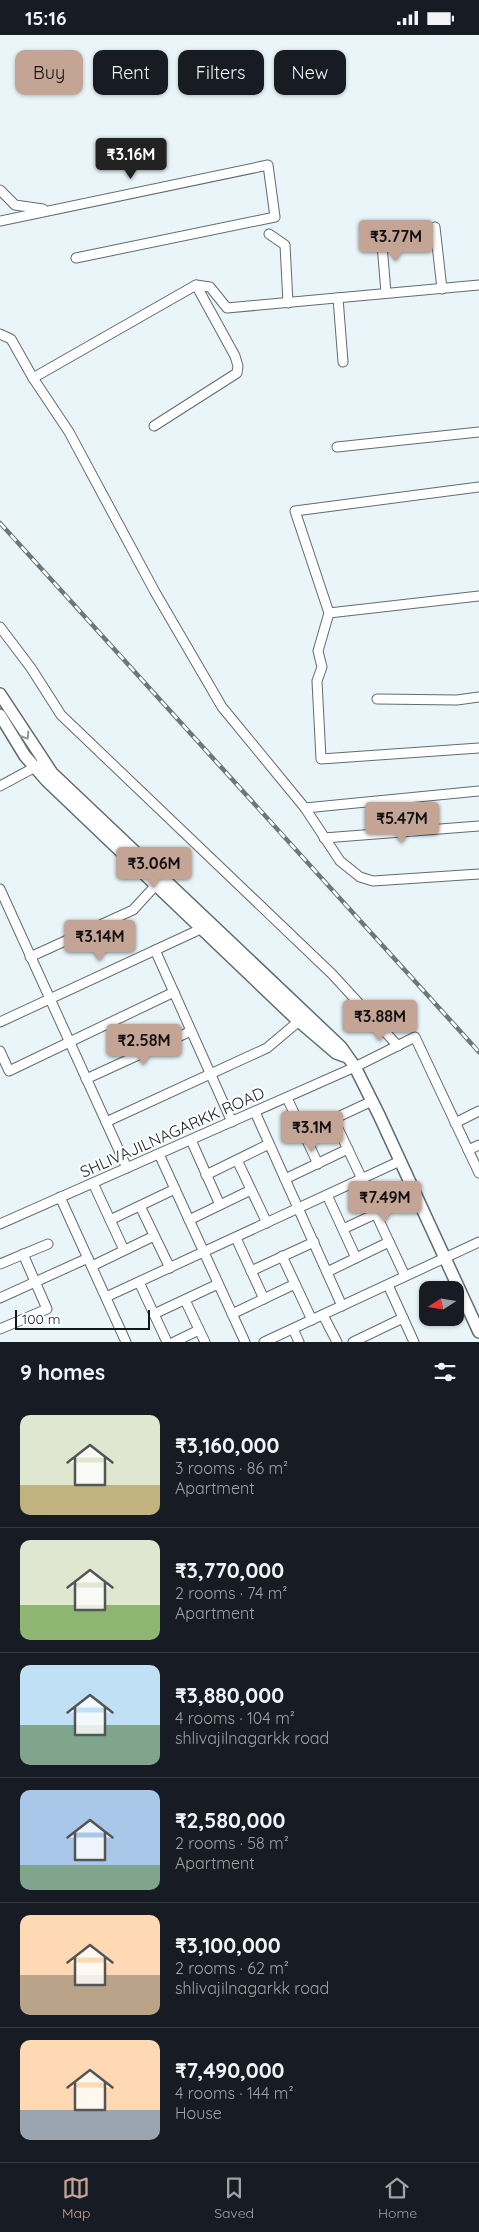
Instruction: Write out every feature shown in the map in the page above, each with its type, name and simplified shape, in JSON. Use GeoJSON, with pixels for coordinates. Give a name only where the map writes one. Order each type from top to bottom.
{"type":"FeatureCollection","features":[{"type":"Feature","properties":{"kind":"street"},"geometry":{"type":"LineString","coordinates":[[0,221],[268,165],[275,217],[76,258]]}},
{"type":"Feature","properties":{"kind":"street"},"geometry":{"type":"LineString","coordinates":[[0,190],[15,205],[48,210]]}},
{"type":"Feature","properties":{"kind":"street"},"geometry":{"type":"LineString","coordinates":[[435,227],[442,289]]}},
{"type":"Feature","properties":{"kind":"street"},"geometry":{"type":"LineString","coordinates":[[381,232],[386,293]]}},
{"type":"Feature","properties":{"kind":"street"},"geometry":{"type":"LineString","coordinates":[[269,234],[285,245],[288,303]]}},
{"type":"Feature","properties":{"kind":"street"},"geometry":{"type":"LineString","coordinates":[[33,378],[196,285],[210,287],[227,308],[479,285]]}},
{"type":"Feature","properties":{"kind":"street"},"geometry":{"type":"LineString","coordinates":[[154,426],[237,373],[238,366],[235,357],[196,285]]}},
{"type":"Feature","properties":{"kind":"street"},"geometry":{"type":"LineString","coordinates":[[338,298],[343,362]]}},
{"type":"Feature","properties":{"kind":"street"},"geometry":{"type":"LineString","coordinates":[[0,334],[11,339],[33,378],[69,432],[155,592],[222,707],[305,808],[340,861],[360,877],[373,881],[479,874]]}},
{"type":"Feature","properties":{"kind":"street"},"geometry":{"type":"LineString","coordinates":[[337,447],[479,432]]}},
{"type":"Feature","properties":{"kind":"street"},"geometry":{"type":"LineString","coordinates":[[479,487],[295,511],[329,613],[318,651],[322,667],[318,681],[321,759],[479,748]]}},
{"type":"Feature","properties":{"kind":"street"},"geometry":{"type":"LineString","coordinates":[[329,613],[479,596]]}},
{"type":"Feature","properties":{"kind":"street"},"geometry":{"type":"LineString","coordinates":[[0,627],[31,668],[60,715],[325,967],[398,1046]]}},
{"type":"Feature","properties":{"kind":"street"},"geometry":{"type":"LineString","coordinates":[[0,694],[40,765],[156,885],[341,1047],[356,1067],[479,1332]]}},
{"type":"Feature","properties":{"kind":"street"},"geometry":{"type":"LineString","coordinates":[[377,699],[456,700],[479,697]]}},
{"type":"Feature","properties":{"kind":"street"},"geometry":{"type":"LineString","coordinates":[[0,715],[25,756],[52,773],[299,1021],[336,1053],[347,1057]]}},
{"type":"Feature","properties":{"kind":"street"},"geometry":{"type":"LineString","coordinates":[[0,786],[40,765]]}},
{"type":"Feature","properties":{"kind":"street"},"geometry":{"type":"LineString","coordinates":[[305,808],[479,791]]}},
{"type":"Feature","properties":{"kind":"street"},"geometry":{"type":"LineString","coordinates":[[324,838],[479,826]]}},
{"type":"Feature","properties":{"kind":"street"},"geometry":{"type":"LineString","coordinates":[[30,957],[133,910],[156,885]]}},
{"type":"Feature","properties":{"kind":"street"},"geometry":{"type":"LineString","coordinates":[[0,889],[3,907],[30,957],[127,1168]]}},
{"type":"Feature","properties":{"kind":"street"},"geometry":{"type":"LineString","coordinates":[[0,1023],[205,926]]}},
{"type":"Feature","properties":{"kind":"street"},"geometry":{"type":"LineString","coordinates":[[155,950],[232,1122]]}},
{"type":"Feature","properties":{"kind":"street"},"geometry":{"type":"LineString","coordinates":[[0,1051],[9,1071],[174,993]]}},
{"type":"Feature","properties":{"kind":"street"},"geometry":{"type":"LineString","coordinates":[[106,1122],[267,1047],[299,1021]]}},
{"type":"Feature","properties":{"kind":"street"},"geometry":{"type":"LineString","coordinates":[[86,1079],[191,1031]]}},
{"type":"Feature","properties":{"kind":"street","name":"SHLIVAJILNAGARKK ROAD"},"geometry":{"type":"LineString","coordinates":[[0,1224],[356,1067],[415,1037],[455,1123]]}},
{"type":"Feature","properties":{"kind":"street"},"geometry":{"type":"LineString","coordinates":[[287,1098],[318,1164]]}},
{"type":"Feature","properties":{"kind":"street"},"geometry":{"type":"LineString","coordinates":[[304,1133],[372,1101]]}},
{"type":"Feature","properties":{"kind":"street"},"geometry":{"type":"LineString","coordinates":[[479,1111],[455,1123],[479,1173]]}},
{"type":"Feature","properties":{"kind":"street"},"geometry":{"type":"LineString","coordinates":[[254,1112],[342,1306]]}},
{"type":"Feature","properties":{"kind":"street"},"geometry":{"type":"LineString","coordinates":[[334,1120],[362,1179]]}},
{"type":"Feature","properties":{"kind":"street"},"geometry":{"type":"LineString","coordinates":[[191,1140],[220,1205]]}},
{"type":"Feature","properties":{"kind":"street"},"geometry":{"type":"LineString","coordinates":[[206,1175],[269,1144]]}},
{"type":"Feature","properties":{"kind":"street"},"geometry":{"type":"LineString","coordinates":[[468,1150],[479,1145]]}},
{"type":"Feature","properties":{"kind":"street"},"geometry":{"type":"LineString","coordinates":[[285,1179],[348,1149]]}},
{"type":"Feature","properties":{"kind":"street"},"geometry":{"type":"LineString","coordinates":[[159,1154],[245,1342]]}},
{"type":"Feature","properties":{"kind":"street"},"geometry":{"type":"LineString","coordinates":[[237,1160],[267,1223]]}},
{"type":"Feature","properties":{"kind":"street"},"geometry":{"type":"LineString","coordinates":[[106,1297],[400,1161]]}},
{"type":"Feature","properties":{"kind":"street"},"geometry":{"type":"LineString","coordinates":[[94,1183],[124,1251]]}},
{"type":"Feature","properties":{"kind":"street"},"geometry":{"type":"LineString","coordinates":[[110,1220],[175,1189]]}},
{"type":"Feature","properties":{"kind":"street"},"geometry":{"type":"LineString","coordinates":[[189,1220],[251,1190]]}},
{"type":"Feature","properties":{"kind":"street"},"geometry":{"type":"LineString","coordinates":[[327,1195],[356,1258]]}},
{"type":"Feature","properties":{"kind":"street"},"geometry":{"type":"LineString","coordinates":[[343,1229],[416,1195]]}},
{"type":"Feature","properties":{"kind":"street"},"geometry":{"type":"LineString","coordinates":[[60,1197],[126,1342]]}},
{"type":"Feature","properties":{"kind":"street"},"geometry":{"type":"LineString","coordinates":[[140,1206],[170,1268]]}},
{"type":"Feature","properties":{"kind":"street"},"geometry":{"type":"LineString","coordinates":[[376,1214],[405,1276]]}},
{"type":"Feature","properties":{"kind":"street"},"geometry":{"type":"LineString","coordinates":[[0,1298],[36,1282],[124,1251],[154,1236]]}},
{"type":"Feature","properties":{"kind":"street"},"geometry":{"type":"LineString","coordinates":[[236,1238],[264,1299]]}},
{"type":"Feature","properties":{"kind":"street"},"geometry":{"type":"LineString","coordinates":[[251,1271],[314,1242]]}},
{"type":"Feature","properties":{"kind":"street"},"geometry":{"type":"LineString","coordinates":[[264,1342],[479,1242]]}},
{"type":"Feature","properties":{"kind":"street"},"geometry":{"type":"LineString","coordinates":[[328,1272],[389,1243]]}},
{"type":"Feature","properties":{"kind":"street"},"geometry":{"type":"LineString","coordinates":[[0,1263],[48,1244]]}},
{"type":"Feature","properties":{"kind":"street"},"geometry":{"type":"LineString","coordinates":[[0,1329],[47,1309],[22,1254]]}},
{"type":"Feature","properties":{"kind":"street"},"geometry":{"type":"LineString","coordinates":[[282,1257],[312,1320]]}},
{"type":"Feature","properties":{"kind":"street"},"geometry":{"type":"LineString","coordinates":[[139,1282],[167,1342]]}},
{"type":"Feature","properties":{"kind":"street"},"geometry":{"type":"LineString","coordinates":[[154,1314],[218,1284]]}},
{"type":"Feature","properties":{"kind":"street"},"geometry":{"type":"LineString","coordinates":[[232,1314],[295,1284]]}},
{"type":"Feature","properties":{"kind":"street"},"geometry":{"type":"LineString","coordinates":[[388,1285],[414,1342]]}},
{"type":"Feature","properties":{"kind":"street"},"geometry":{"type":"LineString","coordinates":[[185,1300],[205,1342]]}},
{"type":"Feature","properties":{"kind":"street"},"geometry":{"type":"LineString","coordinates":[[323,1315],[337,1342]]}},
{"type":"Feature","properties":{"kind":"street"},"geometry":{"type":"LineString","coordinates":[[352,1342],[372,1338],[403,1318]]}},
{"type":"Feature","properties":{"kind":"street"},"geometry":{"type":"LineString","coordinates":[[293,1329],[299,1342]]}},
{"type":"Feature","properties":{"kind":"street"},"geometry":{"type":"LineString","coordinates":[[174,1342],[199,1330]]}},
{"type":"Feature","properties":{"kind":"railway"},"geometry":{"type":"LineString","coordinates":[[0,523],[479,1052]]}}]}
